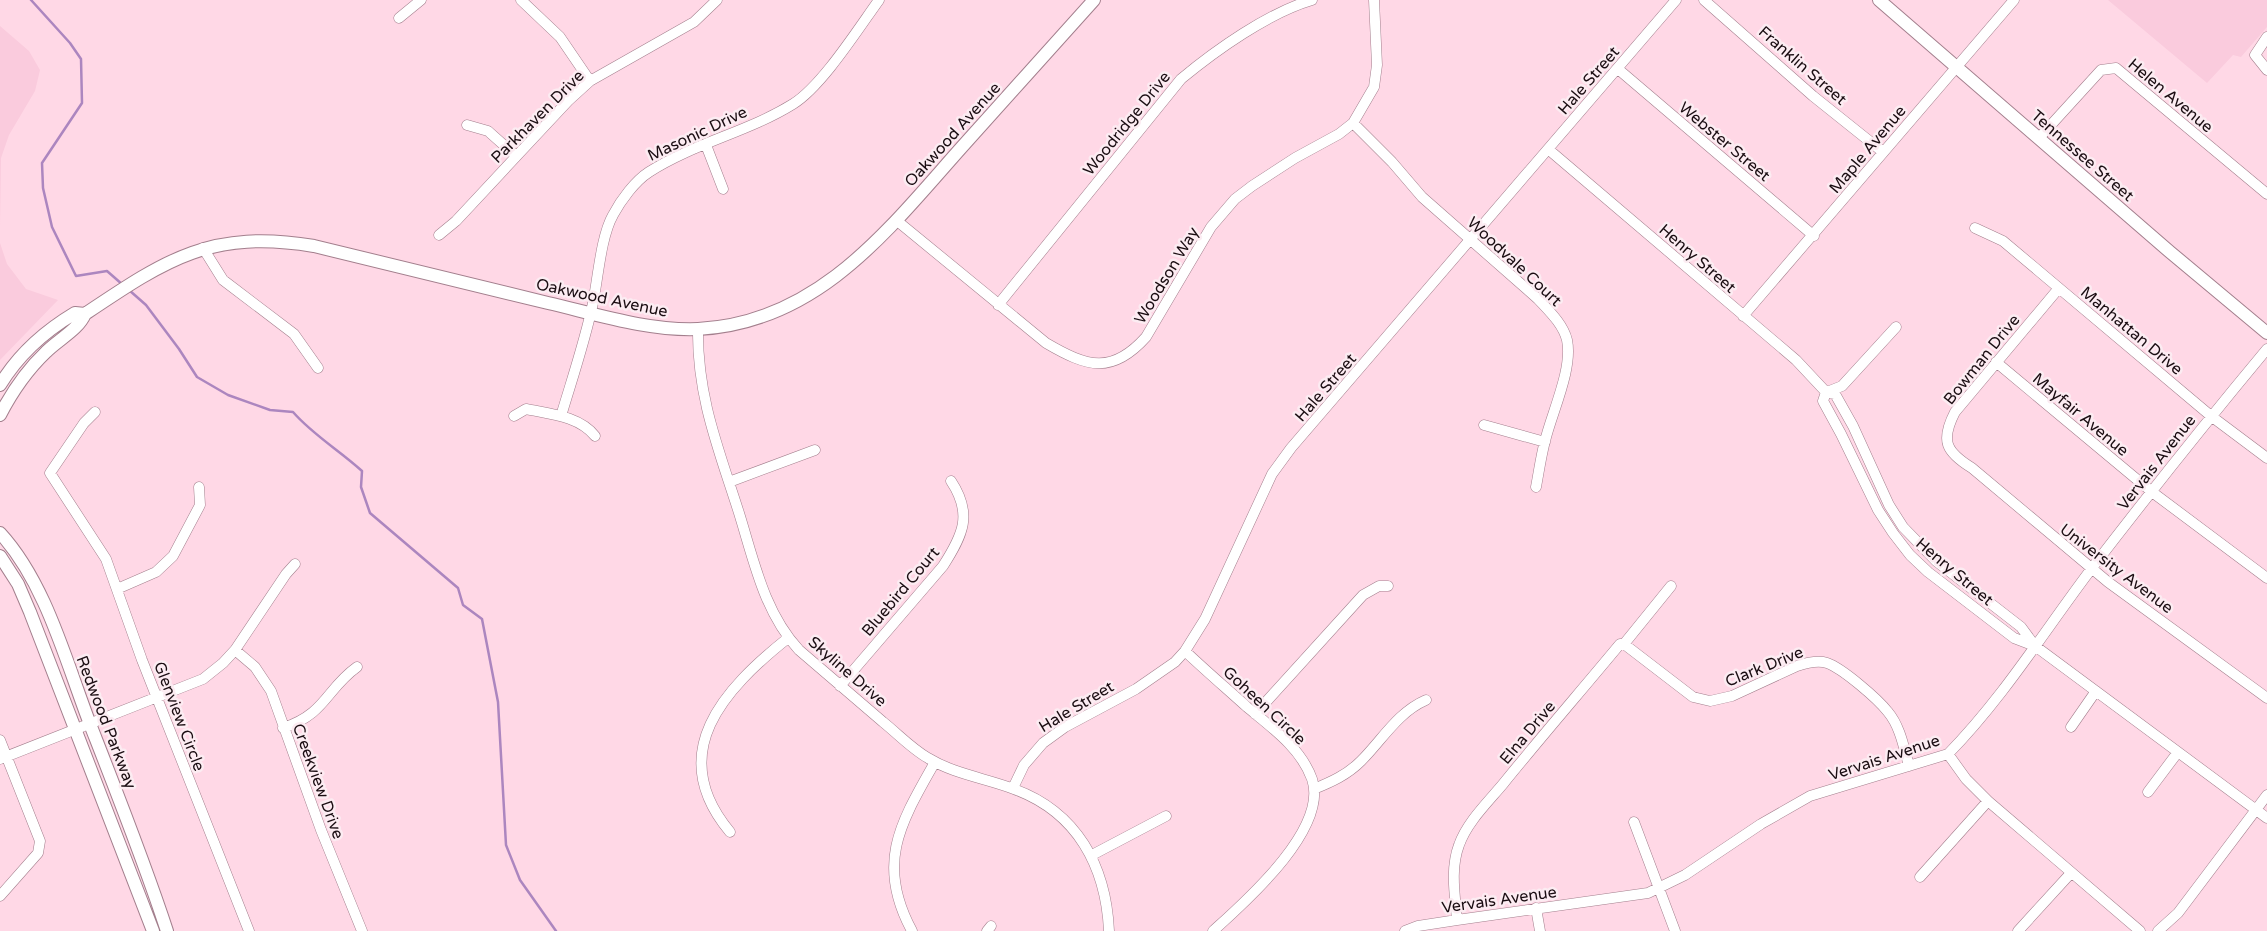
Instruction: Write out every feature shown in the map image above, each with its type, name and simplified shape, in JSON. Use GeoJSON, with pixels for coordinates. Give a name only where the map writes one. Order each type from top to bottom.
{"type":"FeatureCollection","features":[{"type":"Feature","properties":{"kind":"main road","name":"Oakwood Avenue"},"geometry":{"type":"LineString","coordinates":[[0,415],[16,385],[28,370],[64,335],[81,324],[85,314],[152,270],[177,257],[203,248],[248,240],[285,241],[314,246],[638,324],[698,329],[733,324],[768,314],[818,290],[848,267],[896,220],[1094,0]]}},
{"type":"Feature","properties":{"kind":"main road","name":"Tennessee Street"},"geometry":{"type":"LineString","coordinates":[[1879,0],[2170,252],[2267,333]]}},
{"type":"Feature","properties":{"kind":"main road","name":"Oakwood Avenue"},"geometry":{"type":"LineString","coordinates":[[0,385],[18,361],[48,331],[75,313],[85,314]]}},
{"type":"Feature","properties":{"kind":"main road","name":"Redwood Parkway"},"geometry":{"type":"LineString","coordinates":[[0,533],[28,571],[52,624],[90,724],[163,929]]}},
{"type":"Feature","properties":{"kind":"main road","name":"Redwood Parkway"},"geometry":{"type":"LineString","coordinates":[[0,556],[18,584],[30,612],[153,931]]}},
{"type":"Feature","properties":{"kind":"street"},"geometry":{"type":"LineString","coordinates":[[399,18],[421,0]]}},
{"type":"Feature","properties":{"kind":"street"},"geometry":{"type":"LineString","coordinates":[[521,0],[560,37],[590,81]]}},
{"type":"Feature","properties":{"kind":"street","name":"Parkhaven Drive"},"geometry":{"type":"LineString","coordinates":[[439,236],[456,221],[568,101],[590,81],[694,22],[717,0]]}},
{"type":"Feature","properties":{"kind":"street","name":"Masonic Drive"},"geometry":{"type":"LineString","coordinates":[[561,416],[590,313],[607,228],[620,204],[636,184],[648,173],[775,114],[804,96],[823,75],[879,0]]}},
{"type":"Feature","properties":{"kind":"street","name":"Woodridge Drive"},"geometry":{"type":"LineString","coordinates":[[998,305],[1181,79],[1216,52],[1267,20],[1312,0]]}},
{"type":"Feature","properties":{"kind":"street","name":"Woodson Way"},"geometry":{"type":"LineString","coordinates":[[896,220],[1046,343],[1068,356],[1086,362],[1107,363],[1120,359],[1132,352],[1146,337],[1211,227],[1236,199],[1259,181],[1339,134],[1353,123],[1374,87],[1377,65],[1374,0]]}},
{"type":"Feature","properties":{"kind":"street","name":"Hale Street"},"geometry":{"type":"LineString","coordinates":[[1013,788],[1024,765],[1043,742],[1065,727],[1136,689],[1175,662],[1185,652],[1205,620],[1272,474],[1291,448],[1676,0]]}},
{"type":"Feature","properties":{"kind":"street","name":"Franklin Street"},"geometry":{"type":"LineString","coordinates":[[1704,0],[1813,96],[1883,152]]}},
{"type":"Feature","properties":{"kind":"street","name":"Maple Avenue"},"geometry":{"type":"LineString","coordinates":[[1744,316],[2014,0]]}},
{"type":"Feature","properties":{"kind":"street"},"geometry":{"type":"LineString","coordinates":[[2267,36],[2255,55],[2267,70]]}},
{"type":"Feature","properties":{"kind":"street","name":"Helen Avenue"},"geometry":{"type":"LineString","coordinates":[[2039,138],[2101,70],[2116,68],[2267,194]]}},
{"type":"Feature","properties":{"kind":"street","name":"Webster Street"},"geometry":{"type":"LineString","coordinates":[[1618,69],[1814,236]]}},
{"type":"Feature","properties":{"kind":"street","name":"Woodvale Court"},"geometry":{"type":"LineString","coordinates":[[1353,123],[1392,162],[1422,197],[1538,299],[1553,314],[1564,332],[1567,342],[1567,364],[1545,442],[1536,486]]}},
{"type":"Feature","properties":{"kind":"street"},"geometry":{"type":"LineString","coordinates":[[467,124],[488,131],[516,156]]}},
{"type":"Feature","properties":{"kind":"street"},"geometry":{"type":"LineString","coordinates":[[706,145],[723,189]]}},
{"type":"Feature","properties":{"kind":"street","name":"Henry Street"},"geometry":{"type":"LineString","coordinates":[[1548,149],[1796,360],[1826,392],[1835,394],[1853,426],[1889,505],[1903,528],[1936,561],[2021,627],[2035,646],[2267,818]]}},
{"type":"Feature","properties":{"kind":"street","name":"Manhattan Drive"},"geometry":{"type":"LineString","coordinates":[[1975,228],[2003,241],[2211,416],[2267,458]]}},
{"type":"Feature","properties":{"kind":"street"},"geometry":{"type":"LineString","coordinates":[[203,248],[223,280],[294,334],[318,368]]}},
{"type":"Feature","properties":{"kind":"street","name":"Bowman Drive"},"geometry":{"type":"LineString","coordinates":[[1953,455],[1947,440],[1950,423],[1968,395],[2059,288]]}},
{"type":"Feature","properties":{"kind":"street"},"geometry":{"type":"LineString","coordinates":[[1826,392],[1842,386],[1896,327]]}},
{"type":"Feature","properties":{"kind":"street","name":"Skyline Drive"},"geometry":{"type":"LineString","coordinates":[[698,329],[703,394],[765,595],[788,638],[840,686],[922,755],[935,762],[1013,788],[1035,799],[1058,816],[1080,838],[1092,856],[1104,891],[1109,931]]}},
{"type":"Feature","properties":{"kind":"street","name":"Vervais Avenue"},"geometry":{"type":"LineString","coordinates":[[1405,931],[1418,926],[1631,896],[1659,888],[1685,875],[1789,806],[1810,796],[1948,754],[1964,738],[2091,569],[2211,416],[2267,349]]}},
{"type":"Feature","properties":{"kind":"street","name":"Mayfair Avenue"},"geometry":{"type":"LineString","coordinates":[[1996,362],[2152,492],[2267,578]]}},
{"type":"Feature","properties":{"kind":"street"},"geometry":{"type":"LineString","coordinates":[[514,416],[526,409],[561,416],[587,426],[595,436]]}},
{"type":"Feature","properties":{"kind":"street","name":"Glenview Circle"},"geometry":{"type":"LineString","coordinates":[[95,412],[84,423],[50,473],[106,559],[157,698],[249,931]]}},
{"type":"Feature","properties":{"kind":"street"},"geometry":{"type":"LineString","coordinates":[[1484,425],[1545,442]]}},
{"type":"Feature","properties":{"kind":"street"},"geometry":{"type":"LineString","coordinates":[[729,482],[814,450]]}},
{"type":"Feature","properties":{"kind":"street","name":"University Avenue"},"geometry":{"type":"LineString","coordinates":[[1953,455],[1972,468],[2091,569],[2267,698]]}},
{"type":"Feature","properties":{"kind":"street","name":"Bluebird Court"},"geometry":{"type":"LineString","coordinates":[[840,686],[943,566],[954,550],[964,525],[965,511],[960,494],[951,480]]}},
{"type":"Feature","properties":{"kind":"street"},"geometry":{"type":"LineString","coordinates":[[117,589],[156,572],[173,556],[200,505],[199,487]]}},
{"type":"Feature","properties":{"kind":"street"},"geometry":{"type":"LineString","coordinates":[[3,758],[203,678],[224,663],[235,650],[286,574],[295,564]]}},
{"type":"Feature","properties":{"kind":"street"},"geometry":{"type":"LineString","coordinates":[[1255,714],[1363,595],[1379,586],[1388,586]]}},
{"type":"Feature","properties":{"kind":"street","name":"Elna Drive"},"geometry":{"type":"LineString","coordinates":[[1457,920],[1453,880],[1454,866],[1459,845],[1466,830],[1620,644],[1624,644],[1672,586]]}},
{"type":"Feature","properties":{"kind":"street"},"geometry":{"type":"LineString","coordinates":[[730,832],[717,817],[705,786],[701,769],[703,738],[711,720],[736,686],[756,663],[788,638]]}},
{"type":"Feature","properties":{"kind":"street","name":"Clark Drive"},"geometry":{"type":"LineString","coordinates":[[1624,644],[1693,697],[1710,702],[1732,696],[1808,662],[1826,662],[1848,676],[1888,712],[1899,733],[1909,766]]}},
{"type":"Feature","properties":{"kind":"street","name":"Creekview Drive"},"geometry":{"type":"LineString","coordinates":[[235,650],[247,659],[263,677],[271,691],[321,830],[362,931]]}},
{"type":"Feature","properties":{"kind":"street","name":"Goheen Circle"},"geometry":{"type":"LineString","coordinates":[[1185,652],[1289,744],[1305,765],[1314,789]]}},
{"type":"Feature","properties":{"kind":"street"},"geometry":{"type":"LineString","coordinates":[[283,728],[306,719],[316,712],[349,672],[357,667]]}},
{"type":"Feature","properties":{"kind":"street"},"geometry":{"type":"LineString","coordinates":[[2071,728],[2096,692]]}},
{"type":"Feature","properties":{"kind":"street"},"geometry":{"type":"LineString","coordinates":[[1213,931],[1254,894],[1297,841],[1307,824],[1314,789],[1339,778],[1353,767],[1412,706],[1426,700]]}},
{"type":"Feature","properties":{"kind":"street"},"geometry":{"type":"LineString","coordinates":[[0,740],[3,758],[40,841],[38,853],[0,896]]}},
{"type":"Feature","properties":{"kind":"street"},"geometry":{"type":"LineString","coordinates":[[2148,792],[2178,752]]}},
{"type":"Feature","properties":{"kind":"street"},"geometry":{"type":"LineString","coordinates":[[1948,754],[1966,779],[1988,801],[2140,931]]}},
{"type":"Feature","properties":{"kind":"street"},"geometry":{"type":"LineString","coordinates":[[912,931],[898,898],[895,878],[898,833],[904,817],[935,762]]}},
{"type":"Feature","properties":{"kind":"street"},"geometry":{"type":"LineString","coordinates":[[2158,931],[2184,906],[2267,795]]}},
{"type":"Feature","properties":{"kind":"street"},"geometry":{"type":"LineString","coordinates":[[1920,876],[1988,801]]}},
{"type":"Feature","properties":{"kind":"street"},"geometry":{"type":"LineString","coordinates":[[1092,856],[1166,816]]}},
{"type":"Feature","properties":{"kind":"street"},"geometry":{"type":"LineString","coordinates":[[1634,822],[1675,931]]}},
{"type":"Feature","properties":{"kind":"street"},"geometry":{"type":"LineString","coordinates":[[2018,931],[2071,873]]}},
{"type":"Feature","properties":{"kind":"street"},"geometry":{"type":"LineString","coordinates":[[1536,908],[1540,931]]}},
{"type":"Feature","properties":{"kind":"shaded area"},"geometry":{"type":"Polygon","coordinates":[[[2108,0],[2267,0],[2267,27],[2241,57],[2233,55],[2207,83],[2108,0]]]}},
{"type":"Feature","properties":{"kind":"shaded area"},"geometry":{"type":"Polygon","coordinates":[[[0,26],[29,51],[40,70],[35,91],[9,135],[1,158],[0,226],[0,26]]]}},
{"type":"Feature","properties":{"kind":"shaded area"},"geometry":{"type":"Polygon","coordinates":[[[0,243],[7,264],[26,289],[58,300],[0,360],[0,243]]]}},
{"type":"Feature","properties":{"kind":"waterway"},"geometry":{"type":"LineString","coordinates":[[31,0],[70,43],[81,59],[82,103],[42,163],[43,188],[52,227],[76,276],[107,271],[123,285]]}},
{"type":"Feature","properties":{"kind":"waterway"},"geometry":{"type":"LineString","coordinates":[[129,290],[146,305],[197,377],[228,395],[270,410],[293,412],[309,428],[362,471],[361,487],[370,513],[458,588],[463,605],[482,619],[498,702],[506,845],[520,880],[556,931]]}}]}
